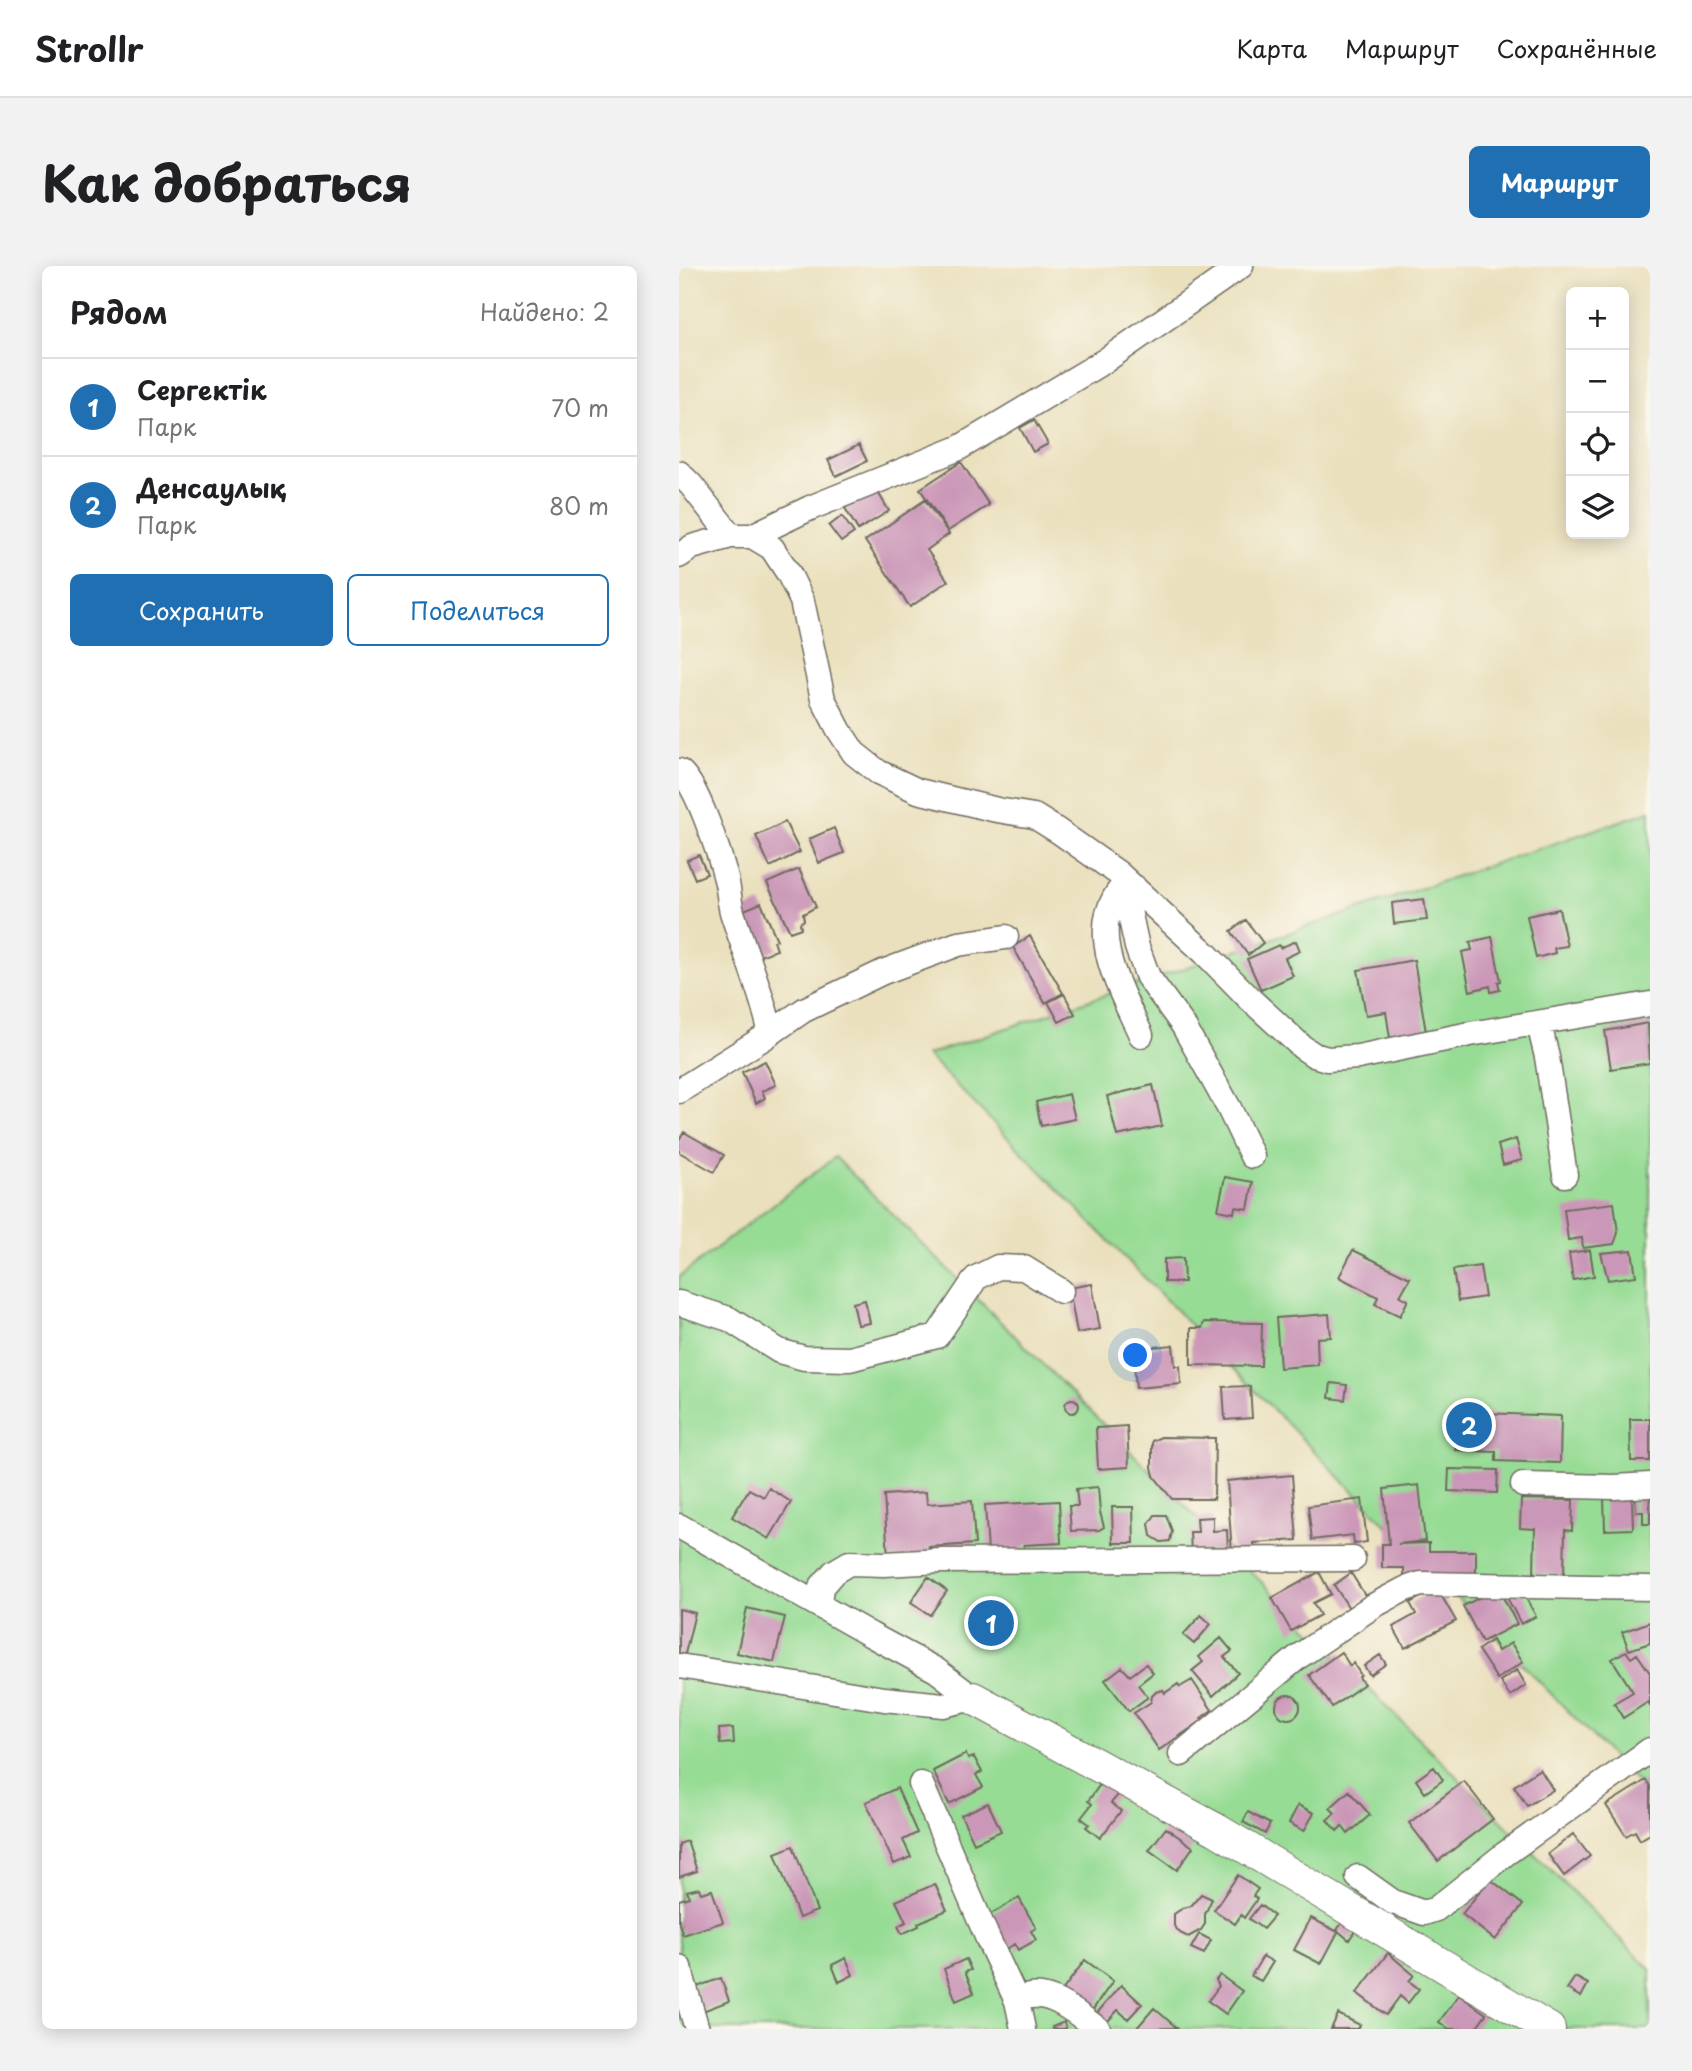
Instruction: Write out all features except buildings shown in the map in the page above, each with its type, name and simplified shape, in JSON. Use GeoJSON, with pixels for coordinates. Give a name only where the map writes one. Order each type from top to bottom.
{"type":"FeatureCollection","features":[{"type":"Feature","properties":{"kind":"street"},"geometry":{"type":"LineString","coordinates":[[679,556],[692,547],[742,536],[959,448],[1106,360],[1241,266]]}},
{"type":"Feature","properties":{"kind":"street"},"geometry":{"type":"LineString","coordinates":[[679,472],[742,536],[772,548],[789,574],[802,601],[823,699],[854,753],[878,772],[918,791],[1034,816],[1085,849],[1130,884],[1251,1000],[1314,1055],[1327,1059],[1358,1057],[1470,1034],[1650,1004]]}},
{"type":"Feature","properties":{"kind":"street"},"geometry":{"type":"LineString","coordinates":[[679,771],[685,774],[710,828],[766,1025]]}},
{"type":"Feature","properties":{"kind":"street"},"geometry":{"type":"LineString","coordinates":[[1130,884],[1112,901],[1107,923],[1107,950],[1116,983],[1141,1035]]}},
{"type":"Feature","properties":{"kind":"street"},"geometry":{"type":"LineString","coordinates":[[1130,884],[1129,910],[1137,947],[1148,977],[1183,1025],[1252,1156]]}},
{"type":"Feature","properties":{"kind":"street"},"geometry":{"type":"LineString","coordinates":[[679,1091],[766,1025],[795,1015],[842,990],[923,956],[958,944],[1006,937]]}},
{"type":"Feature","properties":{"kind":"street"},"geometry":{"type":"LineString","coordinates":[[1539,1024],[1547,1057],[1565,1175]]}},
{"type":"Feature","properties":{"kind":"street"},"geometry":{"type":"LineString","coordinates":[[679,1303],[729,1319],[779,1350],[804,1358],[850,1359],[937,1336],[976,1278],[998,1267],[1024,1268],[1061,1291]]}},
{"type":"Feature","properties":{"kind":"street"},"geometry":{"type":"LineString","coordinates":[[1523,1485],[1650,1485]]}},
{"type":"Feature","properties":{"kind":"street"},"geometry":{"type":"LineString","coordinates":[[679,1526],[936,1670],[973,1699],[1217,1830],[1549,2029]]}},
{"type":"Feature","properties":{"kind":"street"},"geometry":{"type":"LineString","coordinates":[[819,1605],[821,1587],[834,1572],[849,1563],[1353,1559]]}},
{"type":"Feature","properties":{"kind":"street"},"geometry":{"type":"LineString","coordinates":[[1181,1754],[1298,1657],[1373,1606],[1405,1589],[1421,1584],[1650,1588]]}},
{"type":"Feature","properties":{"kind":"street"},"geometry":{"type":"LineString","coordinates":[[679,1666],[884,1699],[943,1705],[973,1699]]}},
{"type":"Feature","properties":{"kind":"street"},"geometry":{"type":"LineString","coordinates":[[1358,1877],[1393,1902],[1424,1913],[1436,1909],[1505,1854],[1650,1750]]}},
{"type":"Feature","properties":{"kind":"street"},"geometry":{"type":"LineString","coordinates":[[921,1784],[988,1939],[1027,1998],[1023,2029]]}},
{"type":"Feature","properties":{"kind":"street"},"geometry":{"type":"LineString","coordinates":[[679,1967],[697,2029]]}},
{"type":"Feature","properties":{"kind":"street"},"geometry":{"type":"LineString","coordinates":[[1027,1998],[1059,2002],[1098,2029]]}},
{"type":"Feature","properties":{"kind":"green space"},"geometry":{"type":"Polygon","coordinates":[[[1650,811],[1650,1795],[927,1055],[1650,811]]]}},
{"type":"Feature","properties":{"kind":"green space"},"geometry":{"type":"Polygon","coordinates":[[[835,1157],[1650,1969],[1650,2029],[679,2029],[679,1277],[835,1157]]]}},
{"type":"Feature","properties":{"kind":"place","name":"Денсаулық"},"geometry":{"type":"Point","coordinates":[1469,1425]}},
{"type":"Feature","properties":{"kind":"place","name":"Сергектік"},"geometry":{"type":"Point","coordinates":[991,1623]}}]}
